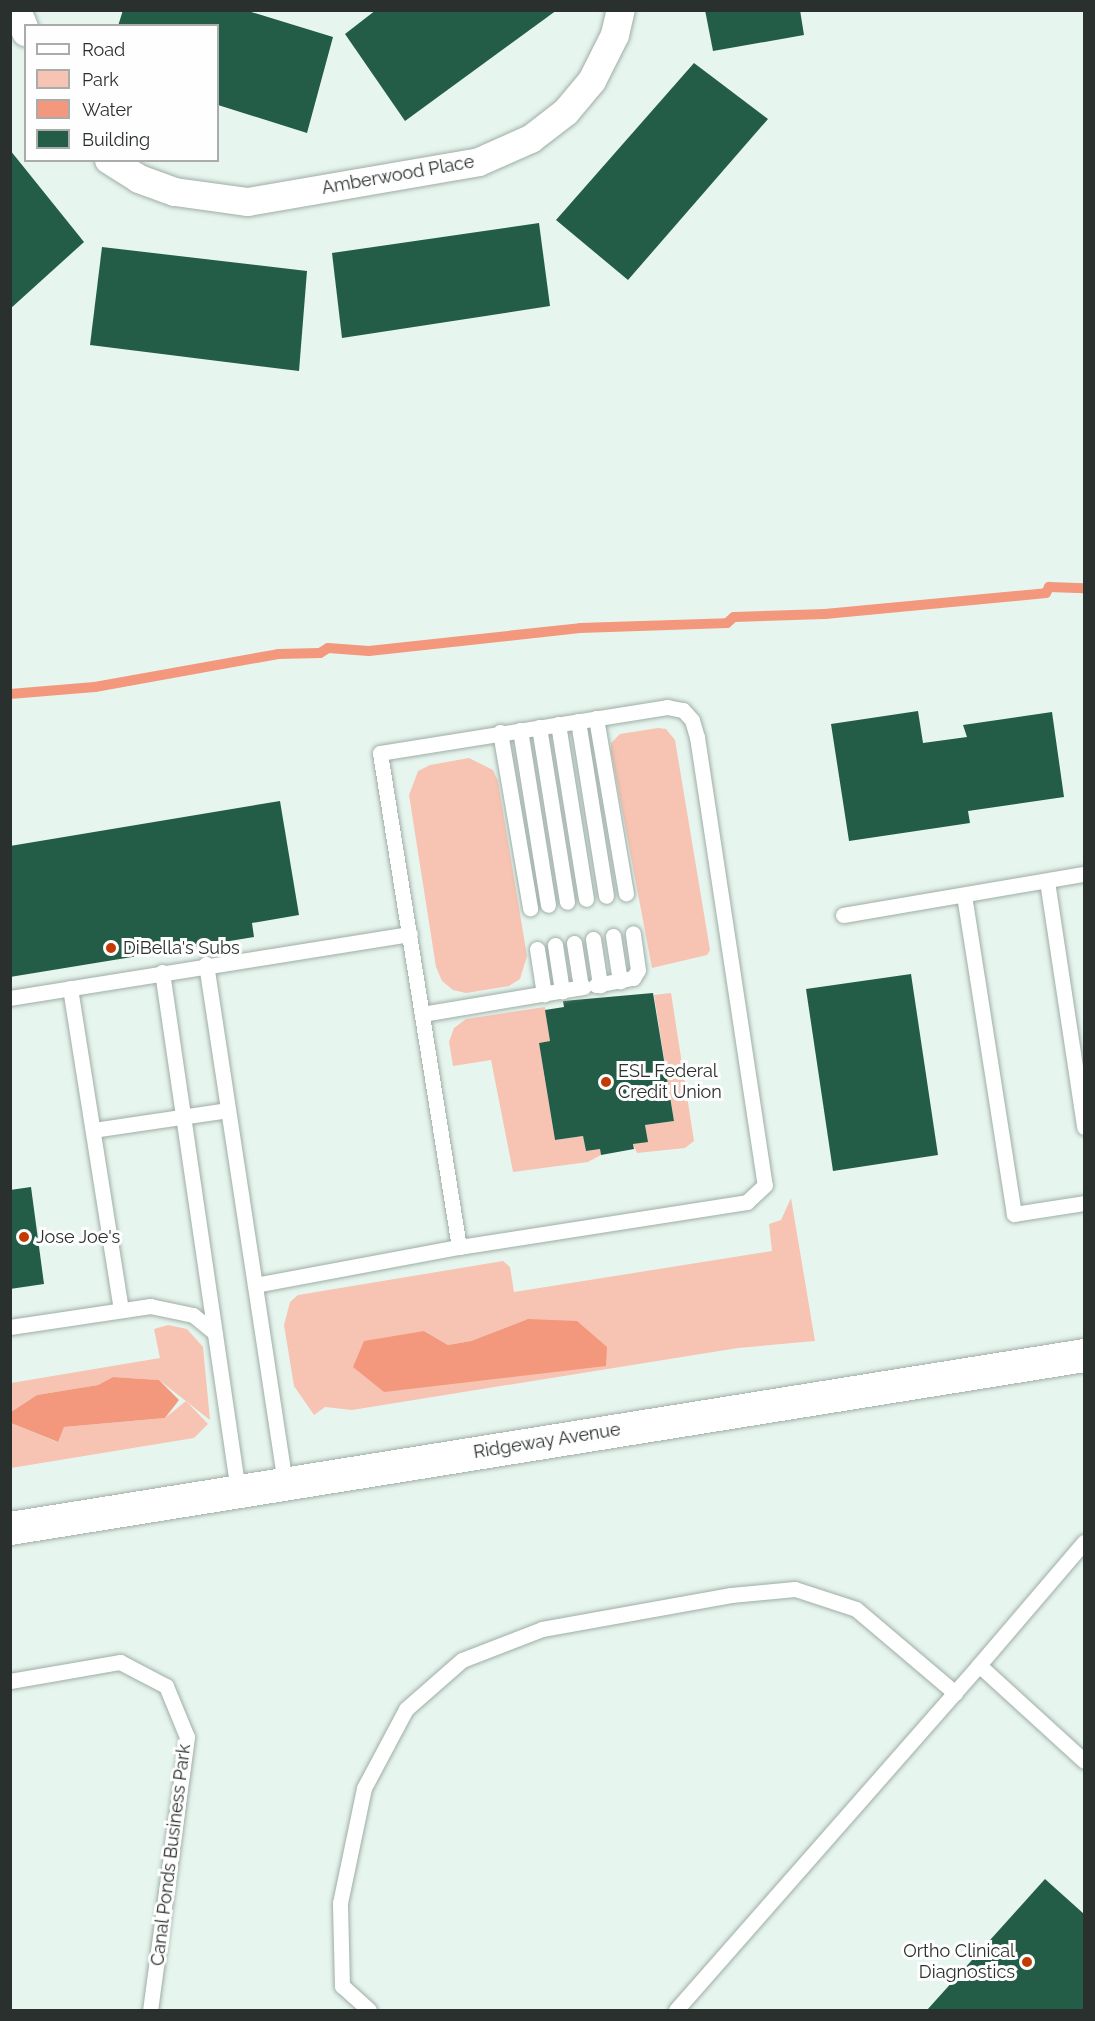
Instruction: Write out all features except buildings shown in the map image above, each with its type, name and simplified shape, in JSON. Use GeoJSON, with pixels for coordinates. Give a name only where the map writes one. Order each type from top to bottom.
{"type":"FeatureCollection","features":[{"type":"Feature","properties":{"kind":"main road","name":"Ridgeway Avenue"},"geometry":{"type":"LineString","coordinates":[[10,1528],[1084,1355]]}},
{"type":"Feature","properties":{"kind":"street"},"geometry":{"type":"LineString","coordinates":[[17,10],[24,27]]}},
{"type":"Feature","properties":{"kind":"street","name":"Amberwood Place"},"geometry":{"type":"LineString","coordinates":[[112,162],[139,179],[175,192],[248,202],[479,162],[531,139],[566,112],[592,81],[615,35],[621,10]]}},
{"type":"Feature","properties":{"kind":"lane"},"geometry":{"type":"LineString","coordinates":[[255,1284],[459,1247],[747,1202],[765,1185],[692,720],[683,710],[667,707],[380,753],[459,1247]]}},
{"type":"Feature","properties":{"kind":"lane"},"geometry":{"type":"LineString","coordinates":[[596,718],[626,893]]}},
{"type":"Feature","properties":{"kind":"lane"},"geometry":{"type":"LineString","coordinates":[[578,721],[606,896]]}},
{"type":"Feature","properties":{"kind":"lane"},"geometry":{"type":"LineString","coordinates":[[558,724],[586,899]]}},
{"type":"Feature","properties":{"kind":"lane"},"geometry":{"type":"LineString","coordinates":[[539,727],[567,902]]}},
{"type":"Feature","properties":{"kind":"lane"},"geometry":{"type":"LineString","coordinates":[[520,730],[548,905]]}},
{"type":"Feature","properties":{"kind":"lane"},"geometry":{"type":"LineString","coordinates":[[500,732],[530,908]]}},
{"type":"Feature","properties":{"kind":"lane"},"geometry":{"type":"LineString","coordinates":[[843,915],[1084,874]]}},
{"type":"Feature","properties":{"kind":"lane"},"geometry":{"type":"LineString","coordinates":[[1047,881],[1084,1121]]}},
{"type":"Feature","properties":{"kind":"lane"},"geometry":{"type":"LineString","coordinates":[[964,895],[1014,1214],[1084,1203]]}},
{"type":"Feature","properties":{"kind":"lane"},"geometry":{"type":"LineString","coordinates":[[422,1014],[633,978],[638,970],[633,933]]}},
{"type":"Feature","properties":{"kind":"lane"},"geometry":{"type":"LineString","coordinates":[[10,998],[206,964],[410,934]]}},
{"type":"Feature","properties":{"kind":"lane"},"geometry":{"type":"LineString","coordinates":[[613,936],[620,981]]}},
{"type":"Feature","properties":{"kind":"lane"},"geometry":{"type":"LineString","coordinates":[[590,986],[593,939]]}},
{"type":"Feature","properties":{"kind":"lane"},"geometry":{"type":"LineString","coordinates":[[574,943],[590,986]]}},
{"type":"Feature","properties":{"kind":"lane"},"geometry":{"type":"LineString","coordinates":[[555,945],[562,991]]}},
{"type":"Feature","properties":{"kind":"lane"},"geometry":{"type":"LineString","coordinates":[[537,949],[544,994]]}},
{"type":"Feature","properties":{"kind":"lane"},"geometry":{"type":"LineString","coordinates":[[206,964],[285,1483]]}},
{"type":"Feature","properties":{"kind":"lane"},"geometry":{"type":"LineString","coordinates":[[162,972],[238,1491]]}},
{"type":"Feature","properties":{"kind":"lane"},"geometry":{"type":"LineString","coordinates":[[70,988],[121,1310]]}},
{"type":"Feature","properties":{"kind":"lane"},"geometry":{"type":"LineString","coordinates":[[93,1130],[228,1110]]}},
{"type":"Feature","properties":{"kind":"lane"},"geometry":{"type":"LineString","coordinates":[[10,1327],[150,1306],[193,1315],[215,1333]]}},
{"type":"Feature","properties":{"kind":"lane"},"geometry":{"type":"LineString","coordinates":[[676,2010],[955,1693],[1084,1542]]}},
{"type":"Feature","properties":{"kind":"lane"},"geometry":{"type":"LineString","coordinates":[[369,2010],[342,1986],[340,1902],[364,1788],[406,1709],[462,1659],[542,1629],[731,1595],[795,1589],[856,1609],[955,1693]]}},
{"type":"Feature","properties":{"kind":"lane","name":"Canal Ponds Business Park"},"geometry":{"type":"LineString","coordinates":[[10,1681],[120,1662],[166,1686],[187,1737],[150,2010]]}},
{"type":"Feature","properties":{"kind":"lane"},"geometry":{"type":"LineString","coordinates":[[979,1665],[1084,1761]]}},
{"type":"Feature","properties":{"kind":"green space"},"geometry":{"type":"Polygon","coordinates":[[[658,728],[666,729],[675,740],[710,950],[707,955],[652,968],[611,743],[620,734],[658,728]]]}},
{"type":"Feature","properties":{"kind":"green space"},"geometry":{"type":"Polygon","coordinates":[[[469,758],[493,770],[498,781],[527,956],[520,979],[509,986],[466,993],[453,990],[442,981],[436,967],[409,795],[418,771],[430,765],[469,758]]]}},
{"type":"Feature","properties":{"kind":"green space"},"geometry":{"type":"Polygon","coordinates":[[[671,993],[694,1141],[685,1148],[637,1153],[633,1144],[647,1141],[645,1125],[674,1121],[654,995],[671,993]]]}},
{"type":"Feature","properties":{"kind":"green space"},"geometry":{"type":"Polygon","coordinates":[[[545,1007],[550,1041],[539,1043],[555,1140],[583,1136],[586,1151],[600,1149],[601,1155],[588,1162],[513,1172],[491,1060],[453,1066],[449,1042],[454,1028],[466,1019],[545,1007]]]}},
{"type":"Feature","properties":{"kind":"green space"},"geometry":{"type":"Polygon","coordinates":[[[791,1198],[815,1341],[738,1348],[352,1410],[325,1407],[314,1415],[294,1386],[284,1325],[290,1302],[298,1295],[503,1261],[510,1267],[514,1292],[772,1251],[769,1224],[781,1220],[791,1198]],[[528,1319],[471,1341],[448,1345],[424,1331],[384,1392],[528,1319]]]}},
{"type":"Feature","properties":{"kind":"green space"},"geometry":{"type":"Polygon","coordinates":[[[168,1325],[187,1329],[203,1347],[210,1420],[159,1380],[113,1377],[98,1385],[37,1395],[11,1412],[11,1383],[160,1358],[154,1329],[168,1325]]]}},
{"type":"Feature","properties":{"kind":"green space"},"geometry":{"type":"Polygon","coordinates":[[[186,1401],[208,1424],[194,1438],[11,1468],[11,1423],[57,1442],[64,1427],[165,1418],[186,1401]]]}},
{"type":"Feature","properties":{"kind":"water"},"geometry":{"type":"Polygon","coordinates":[[[528,1319],[577,1321],[607,1347],[606,1366],[384,1392],[353,1367],[364,1341],[424,1331],[448,1345],[471,1341],[528,1319]]]}},
{"type":"Feature","properties":{"kind":"water"},"geometry":{"type":"Polygon","coordinates":[[[113,1377],[159,1380],[179,1400],[165,1418],[64,1427],[58,1442],[11,1423],[11,1412],[37,1395],[98,1385],[113,1377]]]}},
{"type":"Feature","properties":{"kind":"waterway"},"geometry":{"type":"LineString","coordinates":[[10,694],[95,687],[278,654],[320,653],[328,648],[369,651],[580,628],[727,623],[734,617],[825,614],[1046,593],[1049,587],[1084,588]]}},
{"type":"Feature","properties":{"kind":"place","name":"DiBella's Subs"},"geometry":{"type":"Point","coordinates":[111,948]}},
{"type":"Feature","properties":{"kind":"place","name":"ESL Federal Credit Union"},"geometry":{"type":"Point","coordinates":[606,1082]}},
{"type":"Feature","properties":{"kind":"place","name":"Jose Joe's"},"geometry":{"type":"Point","coordinates":[24,1237]}},
{"type":"Feature","properties":{"kind":"place","name":"Ortho Clinical Diagnostics"},"geometry":{"type":"Point","coordinates":[1027,1962]}}]}
